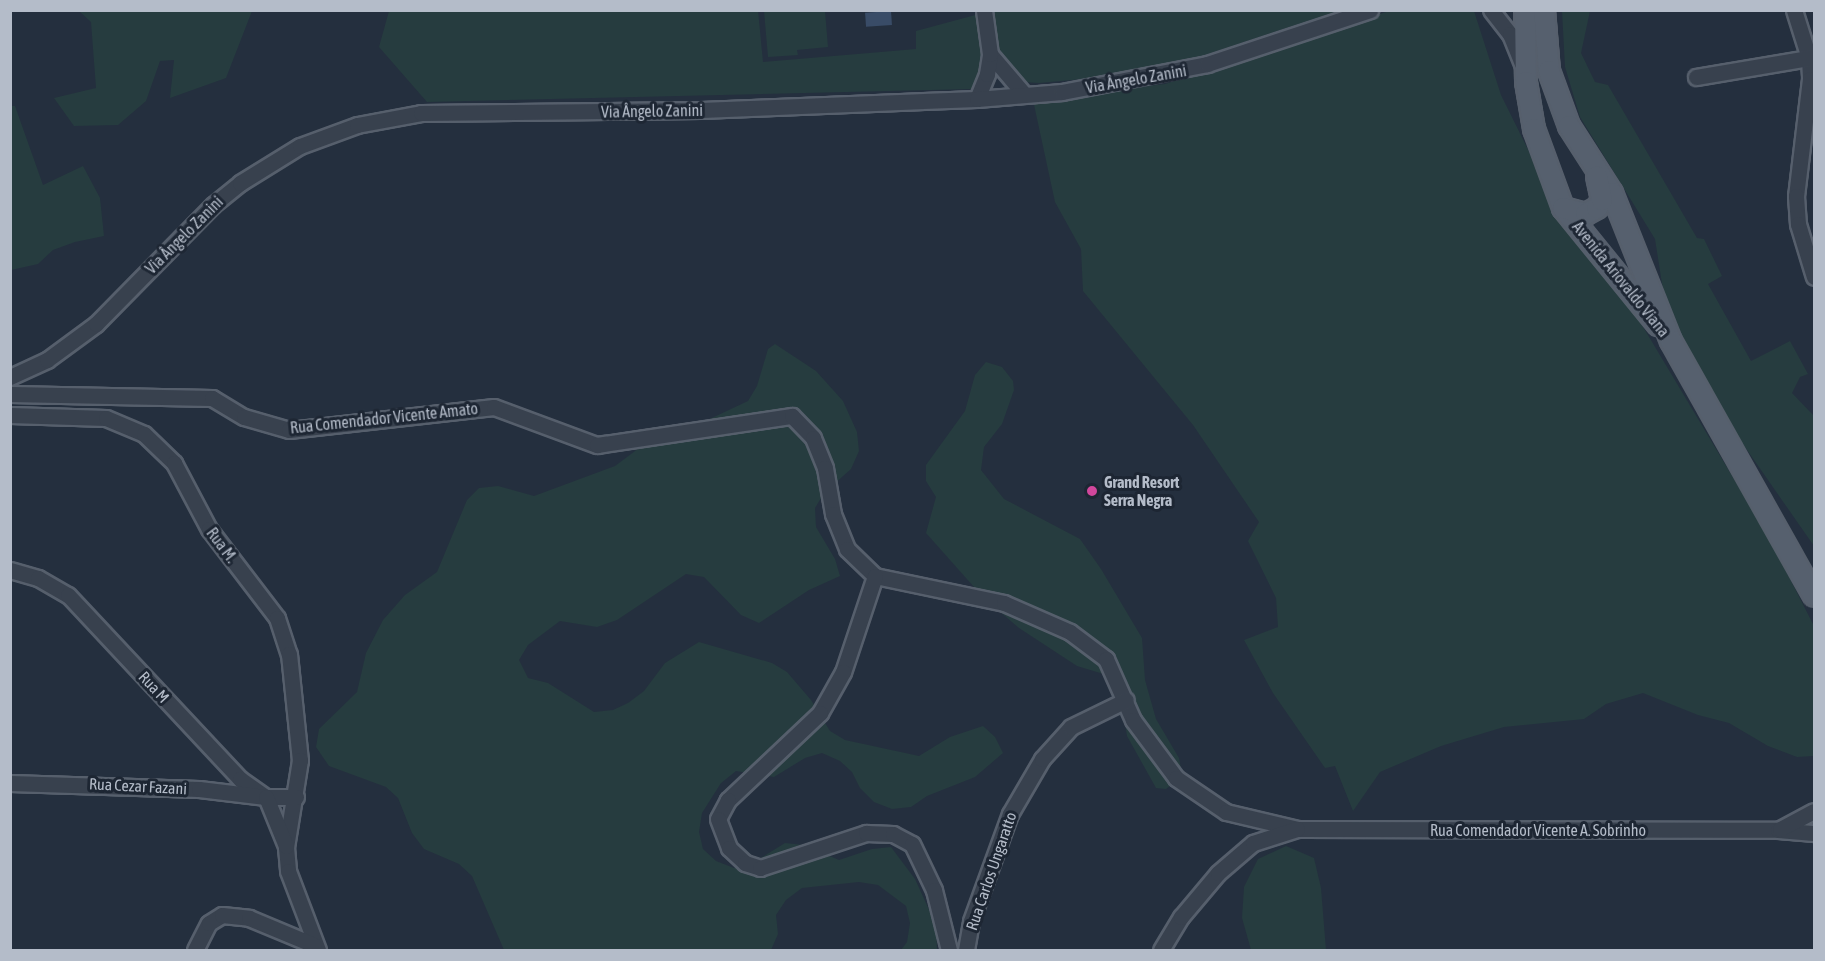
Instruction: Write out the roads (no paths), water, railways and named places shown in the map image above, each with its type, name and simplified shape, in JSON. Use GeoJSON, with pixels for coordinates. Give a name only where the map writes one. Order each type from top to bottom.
{"type":"FeatureCollection","features":[{"type":"Feature","properties":{"kind":"main road","name":"Avenida Ariovaldo Viana"},"geometry":{"type":"LineString","coordinates":[[1525,10],[1526,82],[1534,129],[1563,208],[1671,341]]}},
{"type":"Feature","properties":{"kind":"main road","name":"Avenida Ariovaldo Viana"},"geometry":{"type":"LineString","coordinates":[[1545,10],[1544,36],[1555,94],[1621,213],[1671,341]]}},
{"type":"Feature","properties":{"kind":"main road"},"geometry":{"type":"LineString","coordinates":[[1563,208],[1586,214],[1597,208],[1602,193],[1595,169]]}},
{"type":"Feature","properties":{"kind":"main road"},"geometry":{"type":"LineString","coordinates":[[1671,341],[1809,578],[1815,596]]}},
{"type":"Feature","properties":{"kind":"street"},"geometry":{"type":"LineString","coordinates":[[977,99],[987,74],[990,54],[984,10]]}},
{"type":"Feature","properties":{"kind":"street","name":"Via Ângelo Zanini"},"geometry":{"type":"LineString","coordinates":[[10,377],[47,360],[96,324],[213,205],[240,183],[300,146],[357,125],[421,113],[701,110],[977,99],[1024,94],[1168,75],[1370,10]]}},
{"type":"Feature","properties":{"kind":"street"},"geometry":{"type":"LineString","coordinates":[[1491,10],[1514,42],[1526,82]]}},
{"type":"Feature","properties":{"kind":"street"},"geometry":{"type":"LineString","coordinates":[[1794,10],[1812,57],[1796,196],[1803,247],[1815,277]]}},
{"type":"Feature","properties":{"kind":"street"},"geometry":{"type":"LineString","coordinates":[[990,54],[1024,94]]}},
{"type":"Feature","properties":{"kind":"street"},"geometry":{"type":"LineString","coordinates":[[1696,77],[1812,57]]}},
{"type":"Feature","properties":{"kind":"street","name":"Rua Comendador Vicente Amato"},"geometry":{"type":"LineString","coordinates":[[10,394],[212,398],[244,417],[289,430],[494,407],[597,445],[792,416],[813,438],[825,468],[833,514],[847,549],[874,576]]}},
{"type":"Feature","properties":{"kind":"street","name":"Rua M."},"geometry":{"type":"LineString","coordinates":[[10,415],[106,418],[144,434],[174,463],[209,530],[277,618],[290,666],[300,760],[296,797],[286,847]]}},
{"type":"Feature","properties":{"kind":"street","name":"Rua M"},"geometry":{"type":"LineString","coordinates":[[10,570],[38,578],[68,595],[240,779],[266,797]]}},
{"type":"Feature","properties":{"kind":"street"},"geometry":{"type":"LineString","coordinates":[[949,951],[934,890],[912,844],[893,834],[866,833],[782,864],[760,868],[745,863],[729,848],[718,819],[728,800],[820,713],[843,672],[874,576],[1005,603],[1070,632],[1106,659],[1133,720],[1176,778],[1226,812],[1298,829]]}},
{"type":"Feature","properties":{"kind":"street","name":"Rua Carlos Ungaratto"},"geometry":{"type":"LineString","coordinates":[[966,951],[971,921],[1010,813],[1042,759],[1071,727],[1126,700]]}},
{"type":"Feature","properties":{"kind":"street","name":"Rua Cezar Fazani"},"geometry":{"type":"LineString","coordinates":[[10,783],[199,789],[266,797]]}},
{"type":"Feature","properties":{"kind":"street"},"geometry":{"type":"LineString","coordinates":[[296,797],[266,797],[286,847],[288,871],[316,948]]}},
{"type":"Feature","properties":{"kind":"street"},"geometry":{"type":"LineString","coordinates":[[1778,830],[1815,812]]}},
{"type":"Feature","properties":{"kind":"street"},"geometry":{"type":"LineString","coordinates":[[1161,951],[1181,917],[1218,873],[1253,843],[1298,829]]}},
{"type":"Feature","properties":{"kind":"street","name":"Rua Comendador Vicente A. Sobrinho"},"geometry":{"type":"LineString","coordinates":[[1298,829],[1778,830],[1815,833]]}},
{"type":"Feature","properties":{"kind":"street"},"geometry":{"type":"LineString","coordinates":[[195,951],[209,923],[222,915],[243,916],[316,948]]}},
{"type":"Feature","properties":{"kind":"water"},"geometry":{"type":"Polygon","coordinates":[[[891,11],[892,25],[866,27],[865,13],[891,11]]]}},
{"type":"Feature","properties":{"kind":"place","name":"Grand Resort Serra Negra"},"geometry":{"type":"Point","coordinates":[1092,491]}}]}
